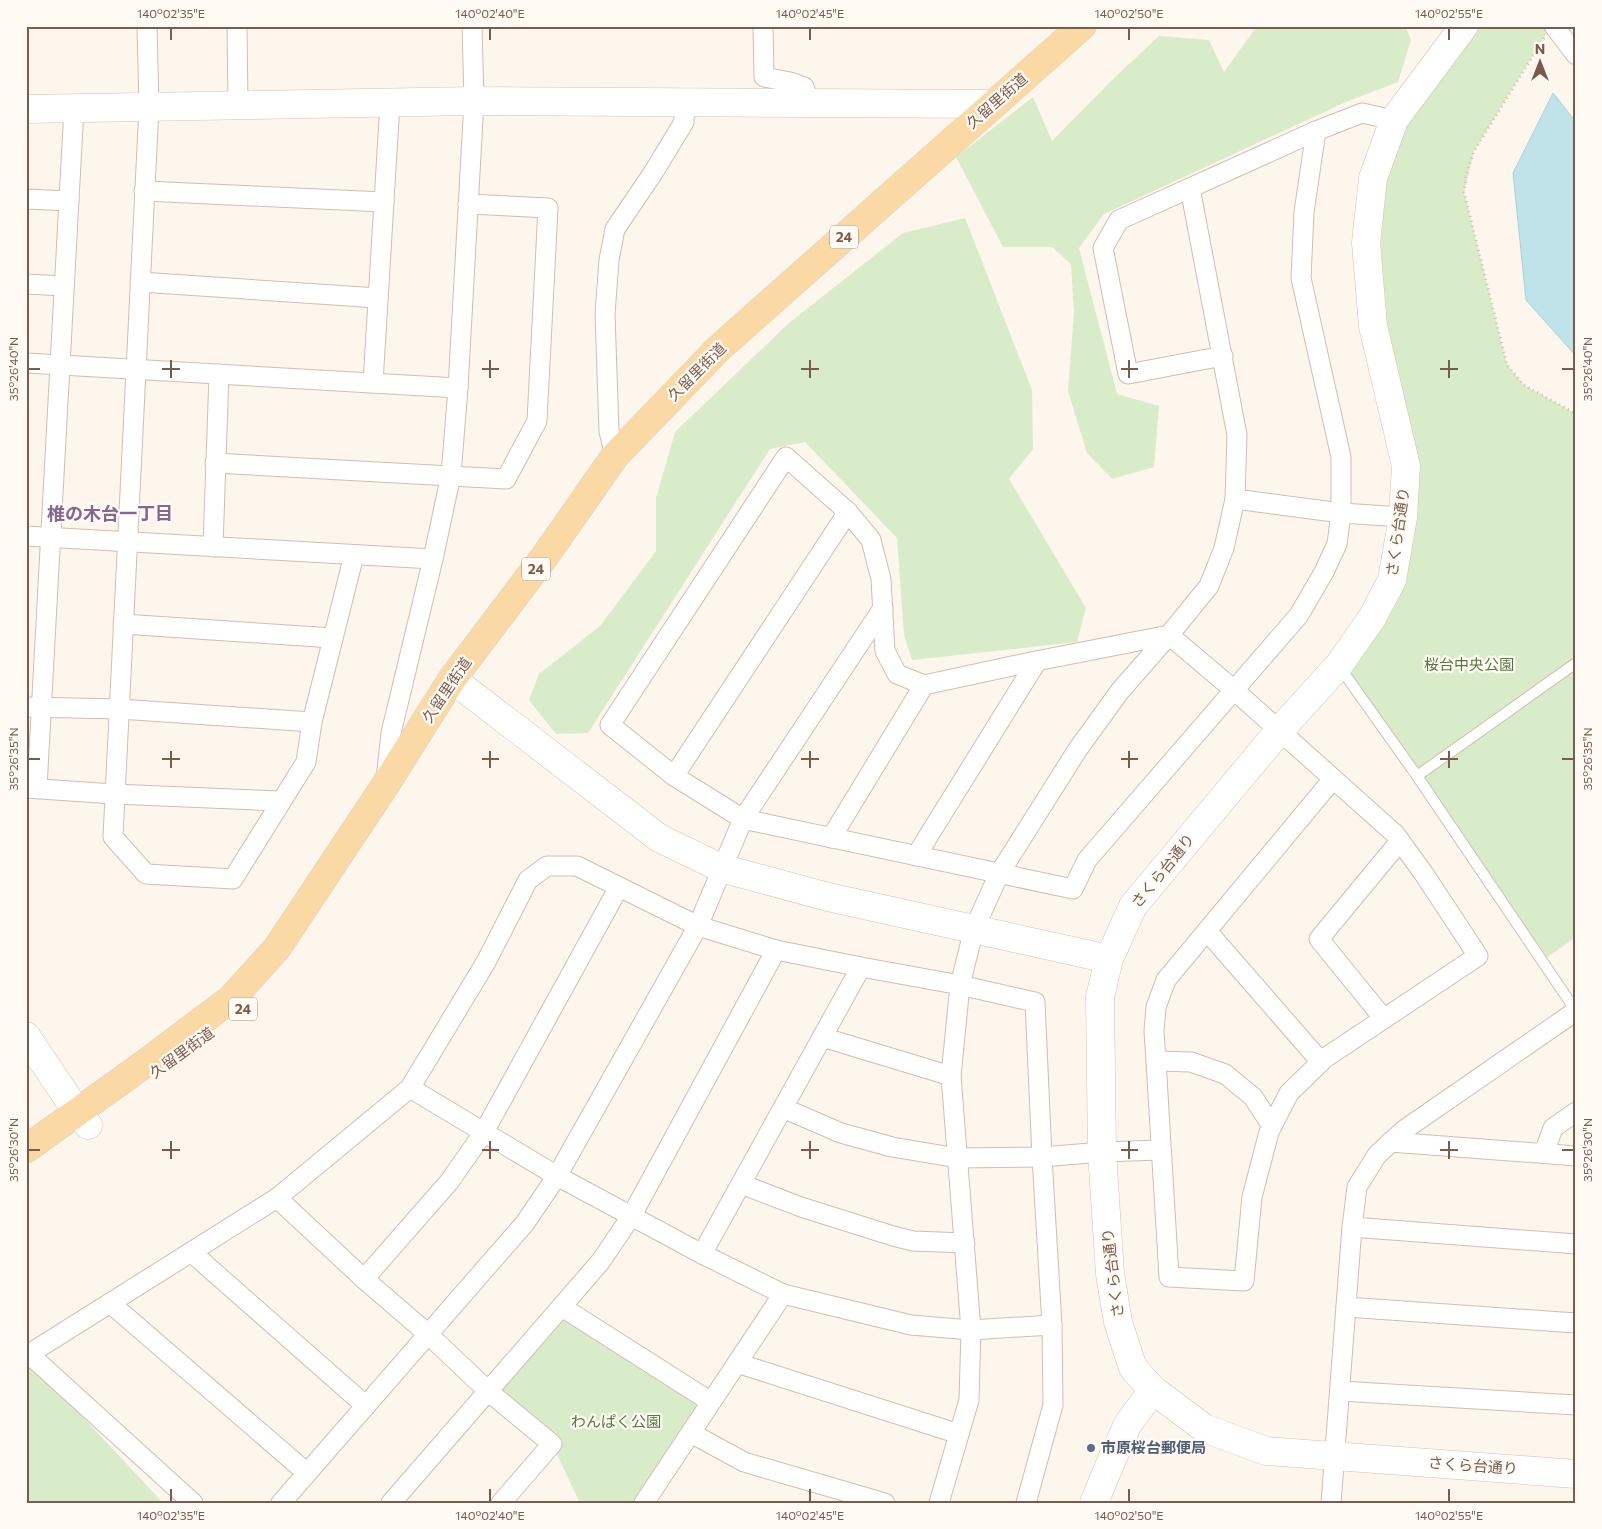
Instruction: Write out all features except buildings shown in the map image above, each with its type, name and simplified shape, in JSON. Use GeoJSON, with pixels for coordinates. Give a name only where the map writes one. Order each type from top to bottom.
{"type":"FeatureCollection","features":[{"type":"Feature","properties":{"kind":"main road","name":"久留里街道"},"geometry":{"type":"LineString","coordinates":[[26,1148],[83,1119],[150,1076],[242,1010],[291,958],[386,784],[452,679],[545,556],[615,456],[718,350],[1082,26]]}},
{"type":"Feature","properties":{"kind":"main road","name":"久留里街道"},"geometry":{"type":"LineString","coordinates":[[26,1167],[83,1119]]}},
{"type":"Feature","properties":{"kind":"street"},"geometry":{"type":"LineString","coordinates":[[147,26],[148,107],[113,837],[146,874],[233,879],[306,762],[312,722],[354,555]]}},
{"type":"Feature","properties":{"kind":"street"},"geometry":{"type":"LineString","coordinates":[[236,26],[238,106]]}},
{"type":"Feature","properties":{"kind":"street"},"geometry":{"type":"LineString","coordinates":[[386,784],[391,733],[433,560],[451,475],[458,388],[474,101],[472,26]]}},
{"type":"Feature","properties":{"kind":"street"},"geometry":{"type":"LineString","coordinates":[[763,26],[764,77],[790,82],[804,88],[810,103]]}},
{"type":"Feature","properties":{"kind":"street","name":"さくら台通り"},"geometry":{"type":"LineString","coordinates":[[1464,26],[1394,120],[1373,178],[1366,243],[1373,326],[1406,466],[1403,517],[1392,580],[1372,618],[1338,665],[1279,731],[1133,906],[1109,960],[1100,997],[1102,1152],[1110,1274],[1118,1322],[1133,1368],[1153,1390],[1204,1428],[1266,1451],[1576,1474]]}},
{"type":"Feature","properties":{"kind":"street"},"geometry":{"type":"LineString","coordinates":[[1550,30],[1576,55]]}},
{"type":"Feature","properties":{"kind":"street"},"geometry":{"type":"LineString","coordinates":[[26,109],[474,101],[994,104]]}},
{"type":"Feature","properties":{"kind":"street"},"geometry":{"type":"LineString","coordinates":[[615,456],[609,431],[605,314],[615,229],[653,174],[684,122],[684,102]]}},
{"type":"Feature","properties":{"kind":"street"},"geometry":{"type":"LineString","coordinates":[[373,383],[390,103]]}},
{"type":"Feature","properties":{"kind":"street"},"geometry":{"type":"LineString","coordinates":[[74,108],[51,538],[34,708],[32,788],[114,794],[280,801]]}},
{"type":"Feature","properties":{"kind":"street"},"geometry":{"type":"LineString","coordinates":[[1223,356],[1128,374],[1102,248],[1119,220],[1316,131],[1362,113],[1394,120]]}},
{"type":"Feature","properties":{"kind":"street"},"geometry":{"type":"LineString","coordinates":[[1169,635],[924,685],[897,674],[885,651],[882,579],[871,540],[848,512],[786,457],[610,725],[674,776],[742,819],[1073,889],[1087,860],[1298,615],[1324,572],[1337,544],[1341,513],[1341,457],[1301,278],[1304,212],[1316,131]]}},
{"type":"Feature","properties":{"kind":"street"},"geometry":{"type":"LineString","coordinates":[[939,1503],[969,1400],[971,1330],[951,1076],[960,985],[974,928],[999,874],[1078,749],[1120,691],[1209,586],[1224,548],[1235,499],[1237,435],[1190,188]]}},
{"type":"Feature","properties":{"kind":"street"},"geometry":{"type":"LineString","coordinates":[[144,191],[384,202]]}},
{"type":"Feature","properties":{"kind":"street"},"geometry":{"type":"LineString","coordinates":[[26,199],[69,201]]}},
{"type":"Feature","properties":{"kind":"street"},"geometry":{"type":"LineString","coordinates":[[216,463],[506,479],[537,421],[548,208],[468,204]]}},
{"type":"Feature","properties":{"kind":"street"},"geometry":{"type":"LineString","coordinates":[[140,282],[378,298]]}},
{"type":"Feature","properties":{"kind":"street"},"geometry":{"type":"LineString","coordinates":[[26,284],[64,286]]}},
{"type":"Feature","properties":{"kind":"street"},"geometry":{"type":"LineString","coordinates":[[26,363],[458,388]]}},
{"type":"Feature","properties":{"kind":"street"},"geometry":{"type":"LineString","coordinates":[[213,547],[219,374]]}},
{"type":"Feature","properties":{"kind":"street"},"geometry":{"type":"LineString","coordinates":[[1235,499],[1341,513],[1403,517]]}},
{"type":"Feature","properties":{"kind":"street"},"geometry":{"type":"LineString","coordinates":[[674,776],[848,512]]}},
{"type":"Feature","properties":{"kind":"street"},"geometry":{"type":"LineString","coordinates":[[26,536],[433,560]]}},
{"type":"Feature","properties":{"kind":"street"},"geometry":{"type":"LineString","coordinates":[[281,1503],[525,1223],[557,1176],[698,926],[742,819],[883,608]]}},
{"type":"Feature","properties":{"kind":"street"},"geometry":{"type":"LineString","coordinates":[[123,624],[333,638]]}},
{"type":"Feature","properties":{"kind":"street"},"geometry":{"type":"LineString","coordinates":[[1169,635],[1234,690],[1279,731],[1334,779],[1395,834],[1478,956],[1321,1062],[1289,1093],[1269,1132],[1252,1197],[1244,1281],[1169,1277],[1154,1032],[1156,1007],[1166,980],[1334,779]]}},
{"type":"Feature","properties":{"kind":"street"},"geometry":{"type":"LineString","coordinates":[[916,856],[1036,661]]}},
{"type":"Feature","properties":{"kind":"street"},"geometry":{"type":"LineString","coordinates":[[452,679],[659,838],[721,868],[828,896],[1109,960]]}},
{"type":"Feature","properties":{"kind":"street"},"geometry":{"type":"LineString","coordinates":[[831,838],[924,685]]}},
{"type":"Feature","properties":{"kind":"street"},"geometry":{"type":"LineString","coordinates":[[34,708],[119,709],[312,722]]}},
{"type":"Feature","properties":{"kind":"street"},"geometry":{"type":"LineString","coordinates":[[1384,1019],[1318,939],[1400,841]]}},
{"type":"Feature","properties":{"kind":"street"},"geometry":{"type":"LineString","coordinates":[[193,1503],[29,1354],[277,1198],[410,1088],[486,962],[528,880],[546,866],[577,866],[698,926],[776,950],[960,985],[1035,1002],[1052,1326],[1053,1405],[1026,1503]]}},
{"type":"Feature","properties":{"kind":"street"},"geometry":{"type":"LineString","coordinates":[[364,1279],[449,1182],[484,1132],[618,887]]}},
{"type":"Feature","properties":{"kind":"street"},"geometry":{"type":"LineString","coordinates":[[1207,930],[1321,1062]]}},
{"type":"Feature","properties":{"kind":"street"},"geometry":{"type":"LineString","coordinates":[[391,1503],[601,1261],[632,1215],[776,950]]}},
{"type":"Feature","properties":{"kind":"street"},"geometry":{"type":"LineString","coordinates":[[702,1254],[861,967]]}},
{"type":"Feature","properties":{"kind":"street"},"geometry":{"type":"LineString","coordinates":[[1331,1503],[1352,1227],[1357,1188],[1376,1155],[1404,1130],[1576,1011]]}},
{"type":"Feature","properties":{"kind":"street"},"geometry":{"type":"LineString","coordinates":[[26,1036],[83,1119]]}},
{"type":"Feature","properties":{"kind":"street"},"geometry":{"type":"LineString","coordinates":[[822,1037],[951,1076]]}},
{"type":"Feature","properties":{"kind":"street"},"geometry":{"type":"LineString","coordinates":[[1156,1061],[1191,1062],[1225,1074],[1252,1097],[1272,1126]]}},
{"type":"Feature","properties":{"kind":"street"},"geometry":{"type":"LineString","coordinates":[[410,1088],[557,1176],[702,1254],[782,1294],[911,1325],[971,1330],[1052,1326]]}},
{"type":"Feature","properties":{"kind":"street"},"geometry":{"type":"LineString","coordinates":[[783,1108],[841,1133],[892,1147],[958,1158],[1042,1157],[1160,1150]]}},
{"type":"Feature","properties":{"kind":"street"},"geometry":{"type":"LineString","coordinates":[[1544,1153],[1552,1128],[1576,1112]]}},
{"type":"Feature","properties":{"kind":"street"},"geometry":{"type":"LineString","coordinates":[[1390,1142],[1576,1156]]}},
{"type":"Feature","properties":{"kind":"street"},"geometry":{"type":"LineString","coordinates":[[741,1184],[801,1207],[893,1236],[913,1241],[965,1242]]}},
{"type":"Feature","properties":{"kind":"street"},"geometry":{"type":"LineString","coordinates":[[277,1198],[364,1279],[429,1335],[488,1392],[552,1444],[501,1503]]}},
{"type":"Feature","properties":{"kind":"street"},"geometry":{"type":"LineString","coordinates":[[1352,1227],[1576,1244]]}},
{"type":"Feature","properties":{"kind":"street"},"geometry":{"type":"LineString","coordinates":[[191,1252],[366,1406]]}},
{"type":"Feature","properties":{"kind":"street"},"geometry":{"type":"LineString","coordinates":[[644,1503],[782,1294]]}},
{"type":"Feature","properties":{"kind":"street"},"geometry":{"type":"LineString","coordinates":[[110,1303],[307,1473]]}},
{"type":"Feature","properties":{"kind":"street"},"geometry":{"type":"LineString","coordinates":[[1346,1307],[1576,1323]]}},
{"type":"Feature","properties":{"kind":"street"},"geometry":{"type":"LineString","coordinates":[[562,1308],[711,1402]]}},
{"type":"Feature","properties":{"kind":"street"},"geometry":{"type":"LineString","coordinates":[[737,1363],[959,1434]]}},
{"type":"Feature","properties":{"kind":"street"},"geometry":{"type":"LineString","coordinates":[[1094,1503],[1128,1424],[1153,1390]]}},
{"type":"Feature","properties":{"kind":"street"},"geometry":{"type":"LineString","coordinates":[[1340,1391],[1576,1405]]}},
{"type":"Feature","properties":{"kind":"street"},"geometry":{"type":"LineString","coordinates":[[691,1433],[744,1462],[885,1503]]}},
{"type":"Feature","properties":{"kind":"lane"},"geometry":{"type":"LineString","coordinates":[[1417,776],[1576,663]]}},
{"type":"Feature","properties":{"kind":"lane"},"geometry":{"type":"LineString","coordinates":[[1338,665],[1417,776],[1576,1011]]}},
{"type":"Feature","properties":{"kind":"path"},"geometry":{"type":"LineString","coordinates":[[1550,30],[1474,151],[1466,176],[1464,192],[1507,365],[1524,386],[1576,414]]}},
{"type":"Feature","properties":{"kind":"green space"},"geometry":{"type":"Polygon","coordinates":[[[1257,26],[1405,26],[1411,40],[1398,82],[1346,102],[1104,214],[1079,248],[1117,394],[1159,406],[1154,467],[1112,479],[1087,453],[1068,391],[1074,312],[1071,264],[1052,247],[1003,247],[956,157],[1033,97],[1052,141],[1113,79],[1159,36],[1209,40],[1224,72],[1257,26]]]}},
{"type":"Feature","properties":{"kind":"green space","name":"桜台中央公園"},"geometry":{"type":"Polygon","coordinates":[[[1464,26],[1551,26],[1474,151],[1464,192],[1507,365],[1524,385],[1576,414],[1576,937],[1542,961],[1339,665],[1372,619],[1403,517],[1388,389],[1373,178],[1464,26]]]}},
{"type":"Feature","properties":{"kind":"green space"},"geometry":{"type":"Polygon","coordinates":[[[965,218],[1032,390],[1033,449],[1009,479],[1086,608],[1077,642],[912,660],[904,635],[897,538],[805,442],[770,449],[588,733],[556,734],[529,700],[539,674],[600,626],[656,551],[656,498],[675,432],[789,323],[903,233],[965,218]]]}},
{"type":"Feature","properties":{"kind":"green space","name":"わんぱく公園"},"geometry":{"type":"Polygon","coordinates":[[[562,1307],[711,1402],[644,1503],[580,1503],[552,1444],[489,1392],[562,1307]]]}},
{"type":"Feature","properties":{"kind":"green space"},"geometry":{"type":"Polygon","coordinates":[[[26,1356],[163,1503],[26,1503],[26,1356]]]}},
{"type":"Feature","properties":{"kind":"water"},"geometry":{"type":"Polygon","coordinates":[[[1553,93],[1576,122],[1576,356],[1526,300],[1513,173],[1553,93]]]}},
{"type":"Feature","properties":{"kind":"place","name":"市原桜台郵便局"},"geometry":{"type":"Point","coordinates":[1091,1448]}},
{"type":"Feature","properties":{"kind":"district","name":"椎の木台一丁目"},"geometry":{"type":"Point","coordinates":[110,514]}}]}
